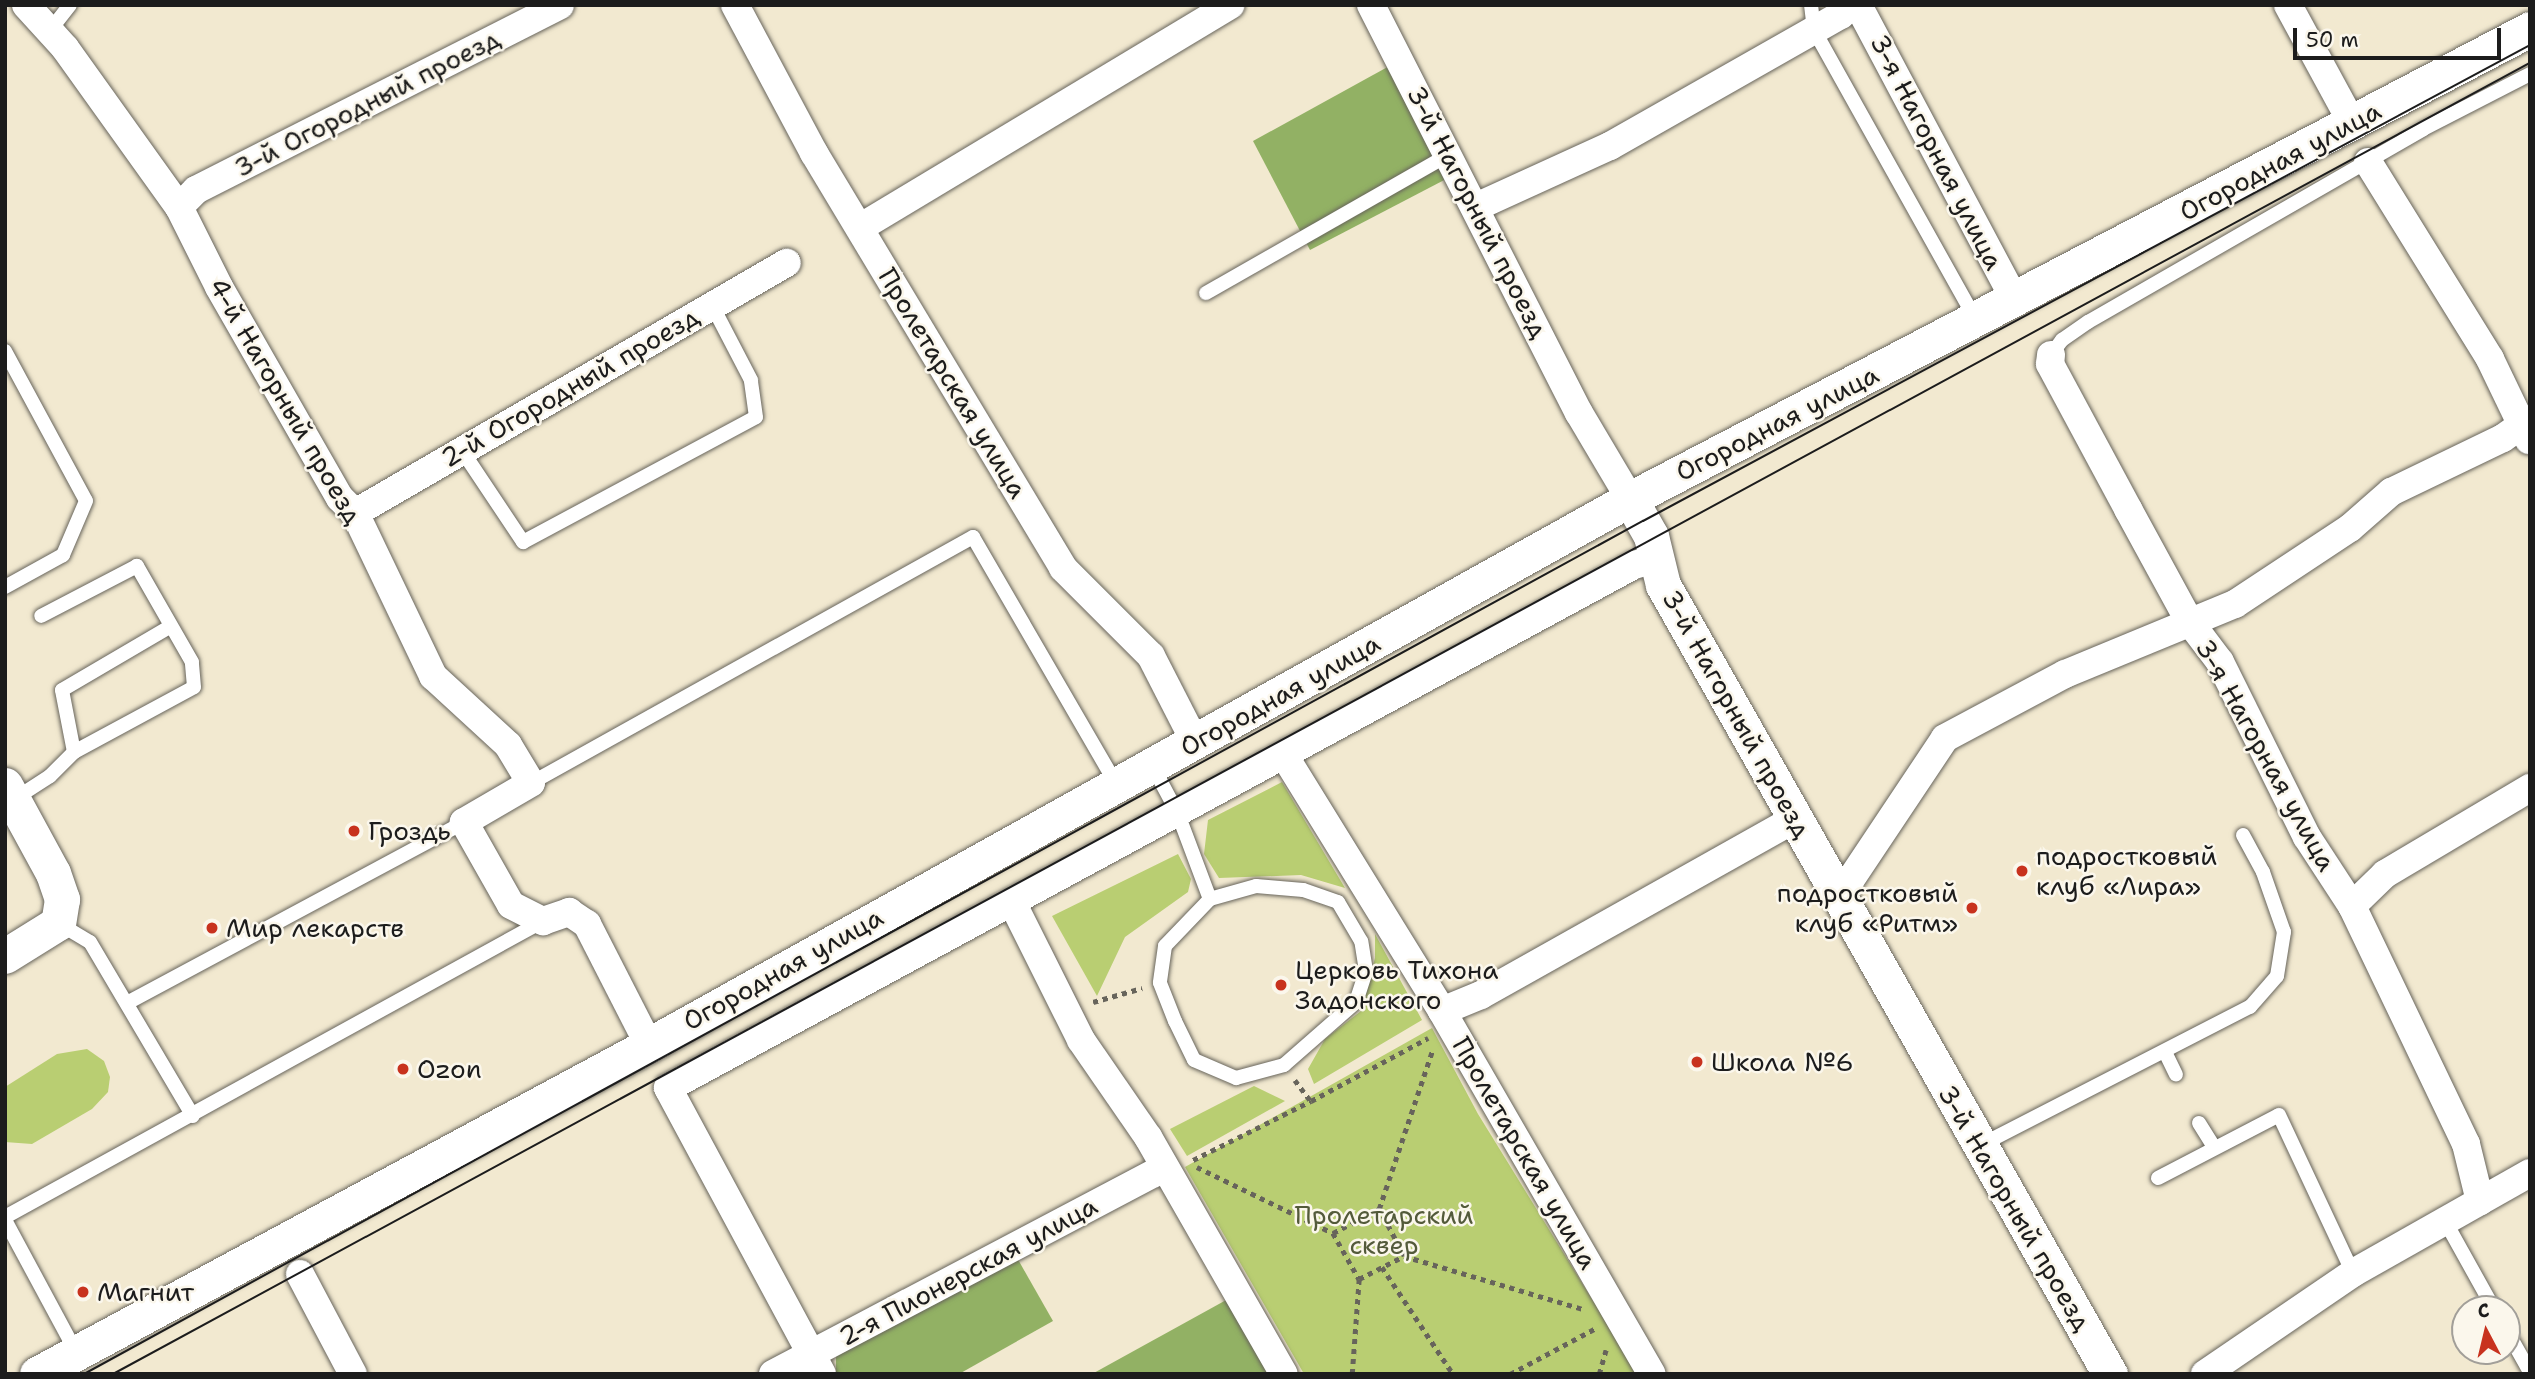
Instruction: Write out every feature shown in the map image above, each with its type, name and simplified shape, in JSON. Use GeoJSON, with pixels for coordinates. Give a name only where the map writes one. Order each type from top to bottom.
{"type":"FeatureCollection","features":[{"type":"Feature","properties":{"kind":"street","name":"4-й Нагорный проезд"},"geometry":{"type":"LineString","coordinates":[[26,5],[47,34],[65,48],[179,207],[219,288],[340,498],[355,513],[366,546],[433,676],[509,745],[531,783]]}},
{"type":"Feature","properties":{"kind":"street","name":"3-й Огородный проезд"},"geometry":{"type":"LineString","coordinates":[[179,207],[197,190],[560,5]]}},
{"type":"Feature","properties":{"kind":"street","name":"Пролетарская улица"},"geometry":{"type":"LineString","coordinates":[[735,5],[814,153],[861,227],[901,300],[997,452],[1063,568],[1151,656],[1195,742]]}},
{"type":"Feature","properties":{"kind":"street"},"geometry":{"type":"LineString","coordinates":[[861,227],[1231,5]]}},
{"type":"Feature","properties":{"kind":"street","name":"3-й Нагорный проезд"},"geometry":{"type":"LineString","coordinates":[[1371,5],[1579,413],[1630,499],[1658,558],[1662,585],[2110,1374]]}},
{"type":"Feature","properties":{"kind":"street"},"geometry":{"type":"LineString","coordinates":[[1476,207],[1610,146],[1812,18],[1841,15],[1849,5]]}},
{"type":"Feature","properties":{"kind":"street","name":"3-я Нагорная улица"},"geometry":{"type":"LineString","coordinates":[[1858,5],[1975,222],[1996,270],[2015,300]]}},
{"type":"Feature","properties":{"kind":"street"},"geometry":{"type":"LineString","coordinates":[[2288,5],[2352,123]]}},
{"type":"Feature","properties":{"kind":"street","name":"Огородная улица"},"geometry":{"type":"LineString","coordinates":[[37,1374],[649,1045],[1630,499],[2530,29]]}},
{"type":"Feature","properties":{"kind":"street"},"geometry":{"type":"LineString","coordinates":[[1834,890],[1851,879],[1945,738],[2065,674],[2235,604],[2339,536],[2392,492],[2527,429],[2490,359],[2368,162]]}},
{"type":"Feature","properties":{"kind":"street","name":"2-й Огородный проезд"},"geometry":{"type":"LineString","coordinates":[[355,513],[461,449],[787,263]]}},
{"type":"Feature","properties":{"kind":"street","name":"3-я Нагорная улица"},"geometry":{"type":"LineString","coordinates":[[2051,355],[2050,364],[2189,621],[2220,662],[2307,837],[2352,906],[2466,1144],[2480,1201]]}},
{"type":"Feature","properties":{"kind":"street"},"geometry":{"type":"LineString","coordinates":[[817,1364],[668,1088],[1013,904],[1634,565],[1658,558]]}},
{"type":"Feature","properties":{"kind":"street","name":"Пролетарская улица"},"geometry":{"type":"LineString","coordinates":[[1284,755],[1651,1374]]}},
{"type":"Feature","properties":{"kind":"street"},"geometry":{"type":"LineString","coordinates":[[531,783],[464,822],[511,905],[543,921],[569,912],[587,924],[649,1045]]}},
{"type":"Feature","properties":{"kind":"street"},"geometry":{"type":"LineString","coordinates":[[2352,906],[2385,874],[2530,788]]}},
{"type":"Feature","properties":{"kind":"street"},"geometry":{"type":"LineString","coordinates":[[5,956],[58,923],[62,899],[53,873],[9,792]]}},
{"type":"Feature","properties":{"kind":"street"},"geometry":{"type":"LineString","coordinates":[[1441,1021],[1481,995],[1796,818]]}},
{"type":"Feature","properties":{"kind":"street"},"geometry":{"type":"LineString","coordinates":[[1013,904],[1081,1040],[1148,1137],[1163,1168],[1284,1374]]}},
{"type":"Feature","properties":{"kind":"street","name":"2-я Пионерская улица"},"geometry":{"type":"LineString","coordinates":[[773,1374],[817,1364],[1163,1168]]}},
{"type":"Feature","properties":{"kind":"street"},"geometry":{"type":"LineString","coordinates":[[2205,1374],[2353,1273],[2530,1173]]}},
{"type":"Feature","properties":{"kind":"street"},"geometry":{"type":"LineString","coordinates":[[300,1274],[353,1374]]}},
{"type":"Feature","properties":{"kind":"lane"},"geometry":{"type":"LineString","coordinates":[[47,34],[71,5]]}},
{"type":"Feature","properties":{"kind":"lane"},"geometry":{"type":"LineString","coordinates":[[1812,18],[1976,320]]}},
{"type":"Feature","properties":{"kind":"lane"},"geometry":{"type":"LineString","coordinates":[[2051,355],[2062,340],[2088,322],[2368,162],[2530,75]]}},
{"type":"Feature","properties":{"kind":"lane"},"geometry":{"type":"LineString","coordinates":[[1206,293],[1448,155]]}},
{"type":"Feature","properties":{"kind":"lane"},"geometry":{"type":"LineString","coordinates":[[461,449],[523,542],[756,417],[751,380],[712,304]]}},
{"type":"Feature","properties":{"kind":"lane"},"geometry":{"type":"LineString","coordinates":[[5,351],[86,501],[63,555],[5,587]]}},
{"type":"Feature","properties":{"kind":"lane"},"geometry":{"type":"LineString","coordinates":[[531,783],[973,537],[1116,785]]}},
{"type":"Feature","properties":{"kind":"lane"},"geometry":{"type":"LineString","coordinates":[[9,792],[50,776],[74,752],[194,687],[192,662],[137,566],[41,615]]}},
{"type":"Feature","properties":{"kind":"lane"},"geometry":{"type":"LineString","coordinates":[[74,752],[62,691],[171,626]]}},
{"type":"Feature","properties":{"kind":"lane"},"geometry":{"type":"LineString","coordinates":[[1152,765],[1178,814],[1210,899]]}},
{"type":"Feature","properties":{"kind":"lane"},"geometry":{"type":"LineString","coordinates":[[127,1003],[464,822]]}},
{"type":"Feature","properties":{"kind":"lane"},"geometry":{"type":"LineString","coordinates":[[1979,1146],[2250,1007],[2277,976],[2284,932],[2263,872],[2243,835]]}},
{"type":"Feature","properties":{"kind":"lane"},"geometry":{"type":"LineString","coordinates":[[1256,886],[1303,890],[1338,902],[1362,940],[1366,971],[1356,1002],[1284,1065],[1236,1078],[1194,1060],[1160,984],[1165,946],[1210,899],[1256,886]]}},
{"type":"Feature","properties":{"kind":"lane"},"geometry":{"type":"LineString","coordinates":[[76,1352],[5,1219],[543,921]]}},
{"type":"Feature","properties":{"kind":"lane"},"geometry":{"type":"LineString","coordinates":[[58,923],[90,942],[193,1116]]}},
{"type":"Feature","properties":{"kind":"lane"},"geometry":{"type":"LineString","coordinates":[[2165,1052],[2176,1075]]}},
{"type":"Feature","properties":{"kind":"lane"},"geometry":{"type":"LineString","coordinates":[[2158,1178],[2279,1115],[2353,1273]]}},
{"type":"Feature","properties":{"kind":"lane"},"geometry":{"type":"LineString","coordinates":[[2199,1123],[2214,1147]]}},
{"type":"Feature","properties":{"kind":"lane"},"geometry":{"type":"LineString","coordinates":[[2445,1221],[2486,1295]]}},
{"type":"Feature","properties":{"kind":"path"},"geometry":{"type":"LineString","coordinates":[[1090,1003],[1160,984]]}},
{"type":"Feature","properties":{"kind":"path"},"geometry":{"type":"LineString","coordinates":[[1352,1374],[1359,1279],[1333,1233],[1188,1162],[1311,1101],[1441,1021]]}},
{"type":"Feature","properties":{"kind":"path"},"geometry":{"type":"LineString","coordinates":[[1333,1233],[1379,1209],[1435,1044]]}},
{"type":"Feature","properties":{"kind":"path"},"geometry":{"type":"LineString","coordinates":[[1284,1065],[1311,1101]]}},
{"type":"Feature","properties":{"kind":"path"},"geometry":{"type":"LineString","coordinates":[[1379,1209],[1404,1255],[1588,1311]]}},
{"type":"Feature","properties":{"kind":"path"},"geometry":{"type":"LineString","coordinates":[[1359,1279],[1404,1255]]}},
{"type":"Feature","properties":{"kind":"path"},"geometry":{"type":"LineString","coordinates":[[1382,1267],[1453,1374]]}},
{"type":"Feature","properties":{"kind":"path"},"geometry":{"type":"LineString","coordinates":[[1510,1374],[1603,1325]]}},
{"type":"Feature","properties":{"kind":"green space"},"geometry":{"type":"Polygon","coordinates":[[[1393,64],[1450,177],[1310,250],[1253,141],[1393,64]]]}},
{"type":"Feature","properties":{"kind":"green space"},"geometry":{"type":"Polygon","coordinates":[[[1282,782],[1345,888],[1301,875],[1219,878],[1204,854],[1208,820],[1282,782]]]}},
{"type":"Feature","properties":{"kind":"green space"},"geometry":{"type":"Polygon","coordinates":[[[1178,854],[1191,879],[1188,892],[1125,937],[1097,996],[1052,916],[1178,854]]]}},
{"type":"Feature","properties":{"kind":"green space"},"geometry":{"type":"Polygon","coordinates":[[[1375,934],[1422,1020],[1314,1084],[1308,1069],[1325,1039],[1361,1011],[1375,958],[1375,934]]]}},
{"type":"Feature","properties":{"kind":"green space","name":"Пролетарский сквер"},"geometry":{"type":"Polygon","coordinates":[[[1432,1028],[1478,1114],[1638,1374],[1304,1374],[1185,1167],[1432,1028]]]}},
{"type":"Feature","properties":{"kind":"green space"},"geometry":{"type":"Polygon","coordinates":[[[87,1049],[104,1061],[110,1077],[108,1092],[92,1109],[32,1144],[5,1142],[5,1087],[57,1054],[87,1049]]]}},
{"type":"Feature","properties":{"kind":"green space"},"geometry":{"type":"Polygon","coordinates":[[[1254,1086],[1285,1101],[1187,1156],[1170,1129],[1254,1086]]]}},
{"type":"Feature","properties":{"kind":"green space"},"geometry":{"type":"Polygon","coordinates":[[[1016,1256],[1053,1321],[959,1374],[836,1374],[836,1350],[1016,1256]]]}},
{"type":"Feature","properties":{"kind":"green space"},"geometry":{"type":"Polygon","coordinates":[[[1228,1299],[1270,1374],[1092,1374],[1228,1299]]]}},
{"type":"Feature","properties":{"kind":"tram line"},"geometry":{"type":"LineString","coordinates":[[84,1374],[1643,521],[2530,45]]}},
{"type":"Feature","properties":{"kind":"tram line"},"geometry":{"type":"LineString","coordinates":[[113,1374],[2530,63]]}},
{"type":"Feature","properties":{"kind":"place","name":"Гроздь"},"geometry":{"type":"Point","coordinates":[354,831]}},
{"type":"Feature","properties":{"kind":"place","name":"подростковый клуб «Лира»"},"geometry":{"type":"Point","coordinates":[2022,871]}},
{"type":"Feature","properties":{"kind":"place","name":"подростковый клуб «Ритм»"},"geometry":{"type":"Point","coordinates":[1972,908]}},
{"type":"Feature","properties":{"kind":"place","name":"Мир лекарств"},"geometry":{"type":"Point","coordinates":[212,928]}},
{"type":"Feature","properties":{"kind":"place","name":"Церковь Тихона Задонского"},"geometry":{"type":"Point","coordinates":[1281,985]}},
{"type":"Feature","properties":{"kind":"place","name":"Школа №6"},"geometry":{"type":"Point","coordinates":[1697,1062]}},
{"type":"Feature","properties":{"kind":"place","name":"Ozon"},"geometry":{"type":"Point","coordinates":[403,1069]}},
{"type":"Feature","properties":{"kind":"place","name":"Магнит"},"geometry":{"type":"Point","coordinates":[83,1292]}}]}
